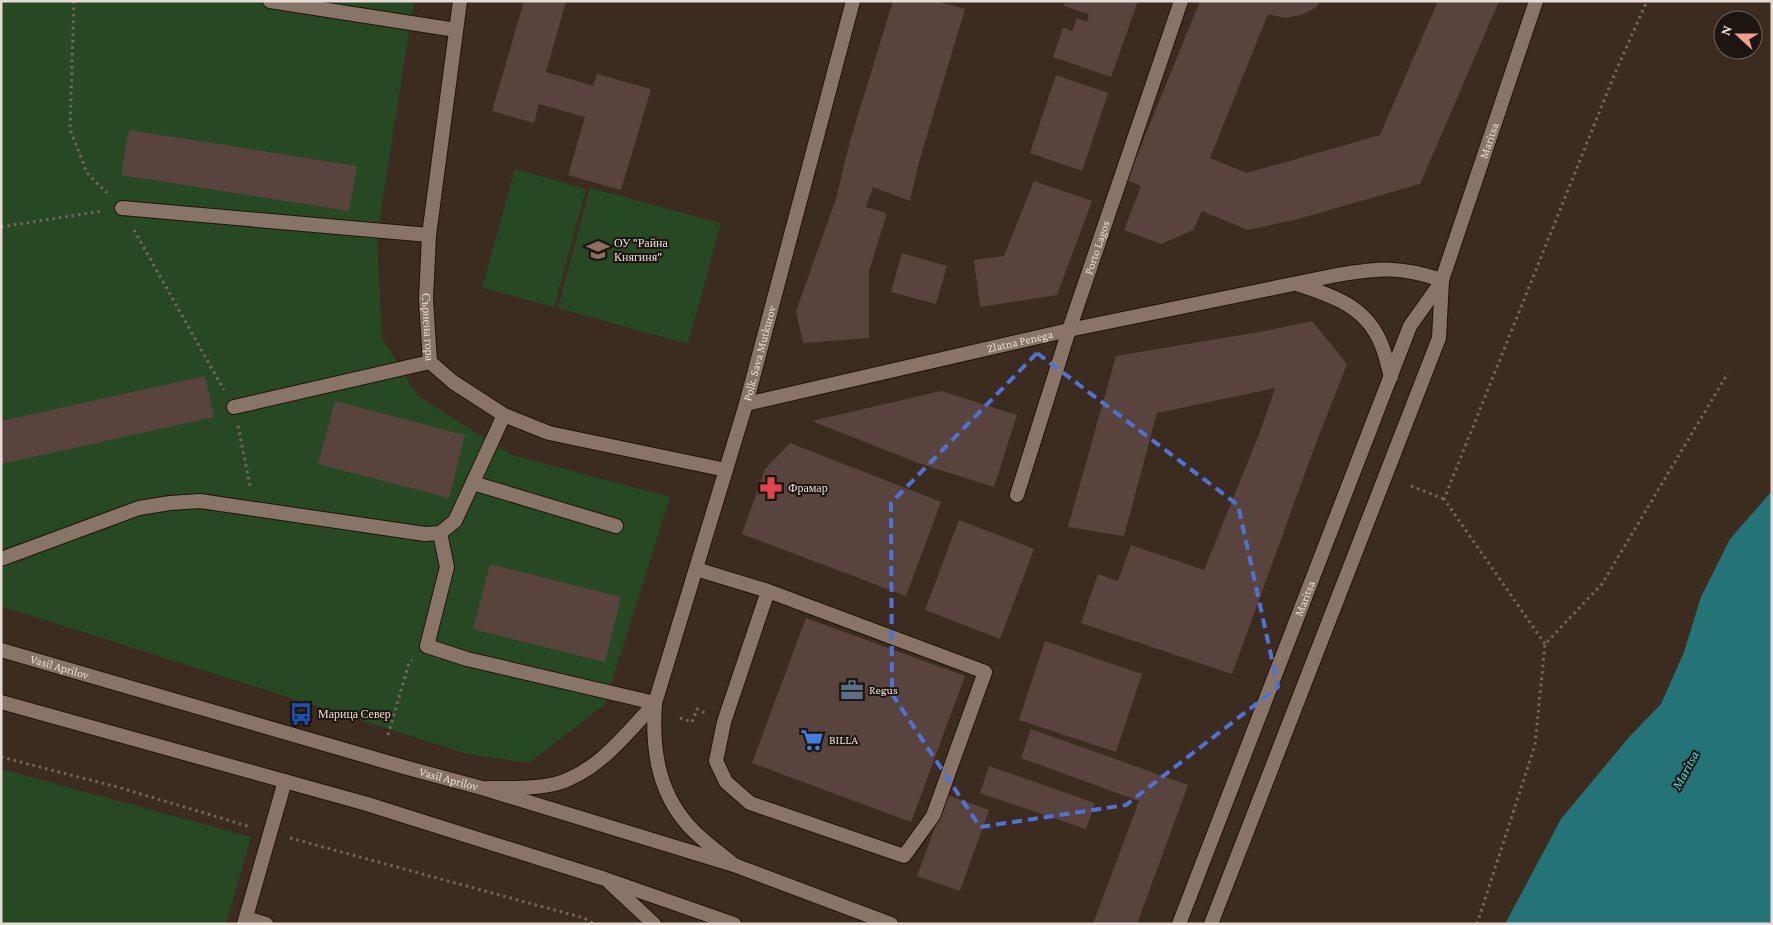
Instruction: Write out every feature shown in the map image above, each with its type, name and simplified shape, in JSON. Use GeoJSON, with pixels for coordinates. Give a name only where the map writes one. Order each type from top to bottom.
{"type":"FeatureCollection","features":[{"type":"Feature","properties":{"kind":"street"},"geometry":{"type":"LineString","coordinates":[[270,1],[456,30]]}},
{"type":"Feature","properties":{"kind":"street","name":"Сърнена гора"},"geometry":{"type":"LineString","coordinates":[[460,1],[429,235],[426,298],[430,362],[453,382],[504,415],[549,433],[726,470]]}},
{"type":"Feature","properties":{"kind":"street","name":"Polk. Sava Mutkurov"},"geometry":{"type":"LineString","coordinates":[[655,703],[746,404],[853,1]]}},
{"type":"Feature","properties":{"kind":"street","name":"Porto Lagos"},"geometry":{"type":"LineString","coordinates":[[1017,495],[1069,330],[1182,1]]}},
{"type":"Feature","properties":{"kind":"street","name":"Maritsa"},"geometry":{"type":"LineString","coordinates":[[1211,924],[1438,338],[1442,280],[1536,1]]}},
{"type":"Feature","properties":{"kind":"street"},"geometry":{"type":"LineString","coordinates":[[122,208],[429,235]]}},
{"type":"Feature","properties":{"kind":"street","name":"Zlatna Penega"},"geometry":{"type":"LineString","coordinates":[[746,404],[1069,330],[1337,274],[1380,269],[1410,271],[1442,280]]}},
{"type":"Feature","properties":{"kind":"street","name":"Maritsa"},"geometry":{"type":"LineString","coordinates":[[1179,924],[1410,326],[1442,280]]}},
{"type":"Feature","properties":{"kind":"street"},"geometry":{"type":"LineString","coordinates":[[1296,283],[1344,302],[1358,311],[1382,345],[1391,377]]}},
{"type":"Feature","properties":{"kind":"street"},"geometry":{"type":"LineString","coordinates":[[234,407],[430,362]]}},
{"type":"Feature","properties":{"kind":"street"},"geometry":{"type":"LineString","coordinates":[[1,559],[139,508],[170,502],[200,501],[425,534],[440,533],[455,521],[504,415]]}},
{"type":"Feature","properties":{"kind":"street"},"geometry":{"type":"LineString","coordinates":[[473,484],[616,526]]}},
{"type":"Feature","properties":{"kind":"street"},"geometry":{"type":"LineString","coordinates":[[440,533],[447,567],[427,646],[467,659],[655,703]]}},
{"type":"Feature","properties":{"kind":"street"},"geometry":{"type":"LineString","coordinates":[[696,569],[768,591],[985,672],[933,816],[904,856],[750,803],[726,782],[716,761],[724,722],[768,591]]}},
{"type":"Feature","properties":{"kind":"street","name":"Vasil Aprilov"},"geometry":{"type":"LineString","coordinates":[[1,650],[482,788],[734,865],[891,924]]}},
{"type":"Feature","properties":{"kind":"street"},"geometry":{"type":"LineString","coordinates":[[1,702],[367,804],[605,879],[734,924]]}},
{"type":"Feature","properties":{"kind":"street"},"geometry":{"type":"LineString","coordinates":[[482,788],[530,787],[556,784],[580,775],[615,745],[655,703]]}},
{"type":"Feature","properties":{"kind":"street"},"geometry":{"type":"LineString","coordinates":[[655,703],[653,731],[661,780],[677,811],[689,826],[734,865]]}},
{"type":"Feature","properties":{"kind":"street"},"geometry":{"type":"LineString","coordinates":[[266,924],[245,921],[285,781]]}},
{"type":"Feature","properties":{"kind":"street"},"geometry":{"type":"LineString","coordinates":[[605,879],[654,924]]}},
{"type":"Feature","properties":{"kind":"path"},"geometry":{"type":"LineString","coordinates":[[74,1],[70,129],[87,173],[122,208],[234,407],[254,509]]}},
{"type":"Feature","properties":{"kind":"path"},"geometry":{"type":"LineString","coordinates":[[1444,499],[1615,72],[1647,1]]}},
{"type":"Feature","properties":{"kind":"path"},"geometry":{"type":"LineString","coordinates":[[1,227],[122,208]]}},
{"type":"Feature","properties":{"kind":"path"},"geometry":{"type":"LineString","coordinates":[[1478,924],[1535,744],[1545,644],[1602,584],[1728,373]]}},
{"type":"Feature","properties":{"kind":"path"},"geometry":{"type":"LineString","coordinates":[[1411,486],[1444,499],[1545,644]]}},
{"type":"Feature","properties":{"kind":"path"},"geometry":{"type":"LineString","coordinates":[[388,735],[409,663],[427,646]]}},
{"type":"Feature","properties":{"kind":"path"},"geometry":{"type":"LineString","coordinates":[[680,718],[692,722],[697,709]]}},
{"type":"Feature","properties":{"kind":"path"},"geometry":{"type":"LineString","coordinates":[[1,757],[122,788],[270,832],[584,918],[595,924]]}},
{"type":"Feature","properties":{"kind":"highlighted area"},"geometry":{"type":"Polygon","coordinates":[[[1037,353],[1238,505],[1278,687],[1126,805],[980,827],[892,694],[891,503],[1037,353]]]}},
{"type":"Feature","properties":{"kind":"green space"},"geometry":{"type":"Polygon","coordinates":[[[1,1],[414,1],[377,236],[382,338],[418,396],[512,455],[670,497],[605,704],[529,763],[467,754],[1,606],[1,1]]]}},
{"type":"Feature","properties":{"kind":"green space"},"geometry":{"type":"Polygon","coordinates":[[[515,169],[586,189],[554,307],[482,288],[515,169]]]}},
{"type":"Feature","properties":{"kind":"green space"},"geometry":{"type":"Polygon","coordinates":[[[590,188],[721,223],[688,344],[558,308],[590,188]]]}},
{"type":"Feature","properties":{"kind":"green space"},"geometry":{"type":"Polygon","coordinates":[[[1,769],[251,837],[226,924],[1,924],[1,769]]]}},
{"type":"Feature","properties":{"kind":"water"},"geometry":{"type":"Polygon","coordinates":[[[1772,491],[1772,924],[1505,924],[1561,819],[1630,736],[1661,704],[1684,652],[1701,597],[1730,539],[1772,491]]]}},
{"type":"Feature","properties":{"kind":"building"},"geometry":{"type":"Polygon","coordinates":[[[524,1],[566,1],[546,72],[593,86],[597,74],[651,89],[621,190],[568,175],[585,117],[539,104],[534,123],[492,111],[524,1]]]}},
{"type":"Feature","properties":{"kind":"building"},"geometry":{"type":"Polygon","coordinates":[[[893,1],[937,1],[965,9],[919,162],[910,201],[873,187],[866,207],[887,213],[869,271],[869,338],[803,343],[796,311],[836,199],[850,141],[893,1]]]}},
{"type":"Feature","properties":{"kind":"building"},"geometry":{"type":"Polygon","coordinates":[[[1065,1],[1138,1],[1111,77],[1053,57],[1063,28],[1072,31],[1077,18],[1087,22],[1089,14],[1064,6],[1065,1]]]}},
{"type":"Feature","properties":{"kind":"building"},"geometry":{"type":"Polygon","coordinates":[[[1200,1],[1320,1],[1317,7],[1301,15],[1284,18],[1268,14],[1210,158],[1247,173],[1380,135],[1438,1],[1499,1],[1420,184],[1298,219],[1248,230],[1202,211],[1193,230],[1161,244],[1124,230],[1141,186],[1127,180],[1200,1]]]}},
{"type":"Feature","properties":{"kind":"building"},"geometry":{"type":"Polygon","coordinates":[[[1056,75],[1108,93],[1082,171],[1030,153],[1056,75]]]}},
{"type":"Feature","properties":{"kind":"building"},"geometry":{"type":"Polygon","coordinates":[[[129,130],[357,166],[349,211],[121,175],[129,130]]]}},
{"type":"Feature","properties":{"kind":"building"},"geometry":{"type":"Polygon","coordinates":[[[1034,181],[1092,201],[1057,295],[980,307],[974,260],[1004,256],[1034,181]]]}},
{"type":"Feature","properties":{"kind":"building"},"geometry":{"type":"Polygon","coordinates":[[[902,253],[947,266],[936,304],[891,292],[902,253]]]}},
{"type":"Feature","properties":{"kind":"building"},"geometry":{"type":"Polygon","coordinates":[[[1312,321],[1347,364],[1313,451],[1232,674],[1081,623],[1098,574],[1118,581],[1131,545],[1204,570],[1260,432],[1275,388],[1157,413],[1124,536],[1068,527],[1116,356],[1265,331],[1312,321]]]}},
{"type":"Feature","properties":{"kind":"building"},"geometry":{"type":"Polygon","coordinates":[[[205,376],[214,417],[1,464],[1,421],[205,376]]]}},
{"type":"Feature","properties":{"kind":"building"},"geometry":{"type":"Polygon","coordinates":[[[941,391],[1017,415],[994,487],[918,463],[812,421],[941,391]]]}},
{"type":"Feature","properties":{"kind":"building"},"geometry":{"type":"Polygon","coordinates":[[[335,401],[465,435],[449,498],[318,464],[335,401]]]}},
{"type":"Feature","properties":{"kind":"building"},"geometry":{"type":"Polygon","coordinates":[[[790,443],[941,502],[906,596],[742,534],[765,469],[790,443]]]}},
{"type":"Feature","properties":{"kind":"building"},"geometry":{"type":"Polygon","coordinates":[[[959,520],[1034,549],[1000,639],[925,610],[959,520]]]}},
{"type":"Feature","properties":{"kind":"building"},"geometry":{"type":"Polygon","coordinates":[[[490,564],[621,597],[605,662],[473,629],[490,564]]]}},
{"type":"Feature","properties":{"kind":"building"},"geometry":{"type":"Polygon","coordinates":[[[806,618],[965,676],[911,822],[752,763],[806,618]]]}},
{"type":"Feature","properties":{"kind":"building"},"geometry":{"type":"Polygon","coordinates":[[[1045,641],[1142,674],[1116,752],[1019,720],[1045,641]]]}},
{"type":"Feature","properties":{"kind":"building"},"geometry":{"type":"Polygon","coordinates":[[[1031,729],[1188,785],[1137,924],[1093,924],[1139,801],[1021,758],[1031,729]]]}},
{"type":"Feature","properties":{"kind":"building"},"geometry":{"type":"Polygon","coordinates":[[[989,766],[1095,803],[1086,829],[980,793],[989,766]]]}},
{"type":"Feature","properties":{"kind":"building"},"geometry":{"type":"Polygon","coordinates":[[[947,795],[989,810],[960,891],[917,876],[947,795]]]}},
{"type":"Feature","properties":{"kind":"place","name":"ОУ \"Райна Княгиня\""},"geometry":{"type":"Point","coordinates":[598,250]}},
{"type":"Feature","properties":{"kind":"place","name":"Фрамар"},"geometry":{"type":"Point","coordinates":[771,488]}},
{"type":"Feature","properties":{"kind":"place","name":"Regus"},"geometry":{"type":"Point","coordinates":[852,690]}},
{"type":"Feature","properties":{"kind":"place","name":"Марица Север"},"geometry":{"type":"Point","coordinates":[301,714]}},
{"type":"Feature","properties":{"kind":"place","name":"BILLA"},"geometry":{"type":"Point","coordinates":[812,740]}}]}
